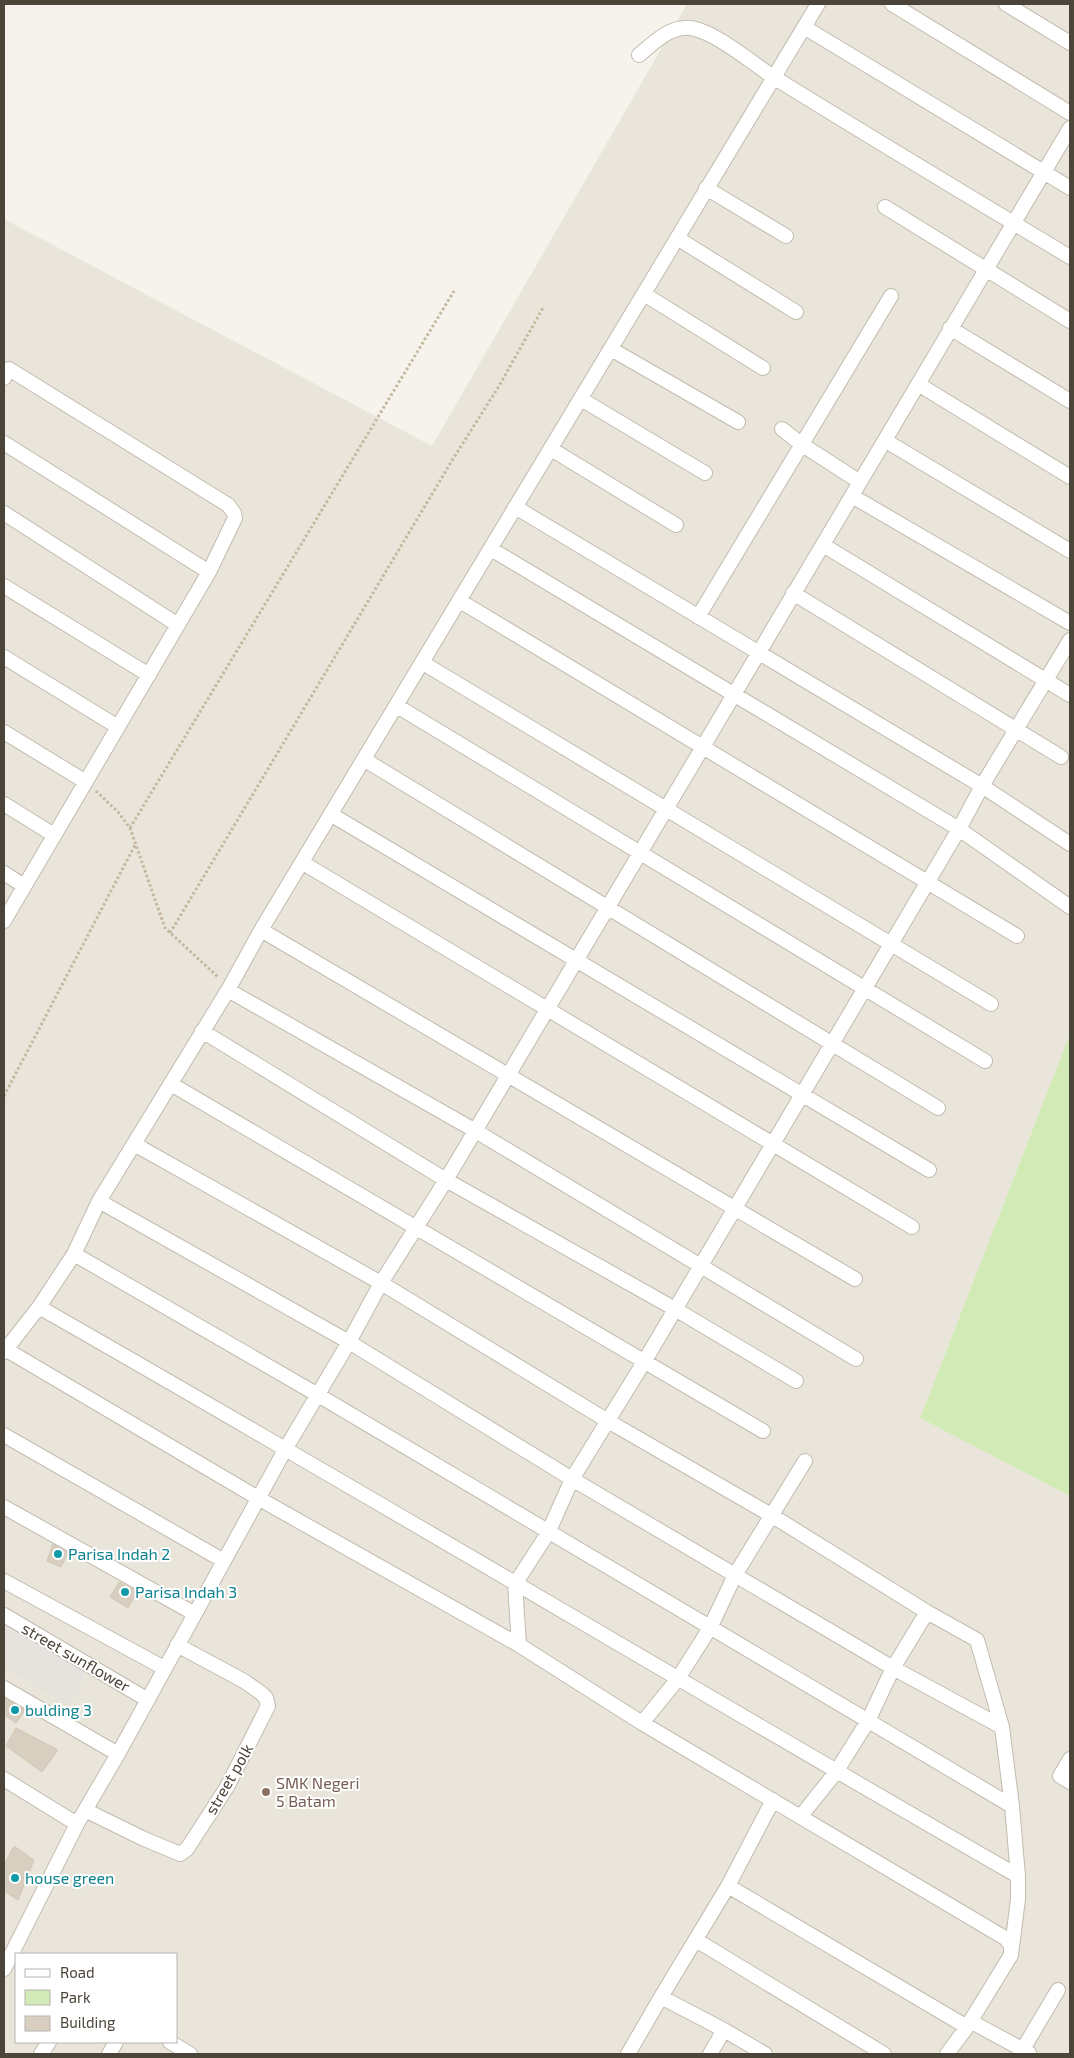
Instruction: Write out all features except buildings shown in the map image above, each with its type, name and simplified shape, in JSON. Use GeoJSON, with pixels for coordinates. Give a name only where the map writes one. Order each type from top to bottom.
{"type":"FeatureCollection","features":[{"type":"Feature","properties":{"kind":"street"},"geometry":{"type":"LineString","coordinates":[[818,4],[261,930],[228,990],[99,1201],[74,1254],[39,1307],[4,1350],[258,1498],[519,1645],[642,1723],[1005,1938],[1011,1944],[1011,1955]]}},
{"type":"Feature","properties":{"kind":"street"},"geometry":{"type":"LineString","coordinates":[[892,4],[1070,113]]}},
{"type":"Feature","properties":{"kind":"street"},"geometry":{"type":"LineString","coordinates":[[1006,4],[1070,43]]}},
{"type":"Feature","properties":{"kind":"street"},"geometry":{"type":"LineString","coordinates":[[804,27],[1070,188]]}},
{"type":"Feature","properties":{"kind":"street"},"geometry":{"type":"LineString","coordinates":[[639,55],[666,33],[680,28],[693,28],[712,36],[774,77],[1070,257]]}},
{"type":"Feature","properties":{"kind":"street"},"geometry":{"type":"LineString","coordinates":[[4,1970],[77,1824],[118,1754],[286,1448],[349,1342],[381,1282],[446,1180],[507,1074],[734,695],[757,652],[886,441],[950,328],[1070,128]]}},
{"type":"Feature","properties":{"kind":"street"},"geometry":{"type":"LineString","coordinates":[[706,188],[786,236]]}},
{"type":"Feature","properties":{"kind":"street"},"geometry":{"type":"LineString","coordinates":[[885,207],[1070,321]]}},
{"type":"Feature","properties":{"kind":"street"},"geometry":{"type":"LineString","coordinates":[[677,238],[796,312]]}},
{"type":"Feature","properties":{"kind":"street"},"geometry":{"type":"LineString","coordinates":[[644,294],[763,368]]}},
{"type":"Feature","properties":{"kind":"street"},"geometry":{"type":"LineString","coordinates":[[698,617],[891,296]]}},
{"type":"Feature","properties":{"kind":"street"},"geometry":{"type":"LineString","coordinates":[[950,328],[1070,401]]}},
{"type":"Feature","properties":{"kind":"street"},"geometry":{"type":"LineString","coordinates":[[611,349],[738,422]]}},
{"type":"Feature","properties":{"kind":"street"},"geometry":{"type":"LineString","coordinates":[[4,378],[9,368],[228,505],[235,518],[209,572],[4,921]]}},
{"type":"Feature","properties":{"kind":"street"},"geometry":{"type":"LineString","coordinates":[[918,384],[1070,477]]}},
{"type":"Feature","properties":{"kind":"street"},"geometry":{"type":"LineString","coordinates":[[581,399],[705,473]]}},
{"type":"Feature","properties":{"kind":"street"},"geometry":{"type":"LineString","coordinates":[[782,429],[860,482]]}},
{"type":"Feature","properties":{"kind":"street"},"geometry":{"type":"LineString","coordinates":[[886,441],[1070,551]]}},
{"type":"Feature","properties":{"kind":"street"},"geometry":{"type":"LineString","coordinates":[[4,442],[209,572]]}},
{"type":"Feature","properties":{"kind":"street"},"geometry":{"type":"LineString","coordinates":[[550,450],[676,525]]}},
{"type":"Feature","properties":{"kind":"street"},"geometry":{"type":"LineString","coordinates":[[852,496],[1070,624]]}},
{"type":"Feature","properties":{"kind":"street"},"geometry":{"type":"LineString","coordinates":[[515,507],[982,786],[1070,844]]}},
{"type":"Feature","properties":{"kind":"street"},"geometry":{"type":"LineString","coordinates":[[4,513],[178,625]]}},
{"type":"Feature","properties":{"kind":"street"},"geometry":{"type":"LineString","coordinates":[[823,544],[1070,695]]}},
{"type":"Feature","properties":{"kind":"street"},"geometry":{"type":"LineString","coordinates":[[491,549],[959,829],[1070,906]]}},
{"type":"Feature","properties":{"kind":"street"},"geometry":{"type":"LineString","coordinates":[[4,586],[149,675]]}},
{"type":"Feature","properties":{"kind":"street"},"geometry":{"type":"LineString","coordinates":[[793,593],[1061,757]]}},
{"type":"Feature","properties":{"kind":"street"},"geometry":{"type":"LineString","coordinates":[[460,601],[1017,936]]}},
{"type":"Feature","properties":{"kind":"street"},"geometry":{"type":"LineString","coordinates":[[519,1645],[515,1584],[548,1533],[572,1479],[644,1362],[928,882],[982,786],[1070,640]]}},
{"type":"Feature","properties":{"kind":"street"},"geometry":{"type":"LineString","coordinates":[[4,657],[118,727]]}},
{"type":"Feature","properties":{"kind":"street"},"geometry":{"type":"LineString","coordinates":[[423,663],[991,1004]]}},
{"type":"Feature","properties":{"kind":"street"},"geometry":{"type":"LineString","coordinates":[[397,706],[985,1061]]}},
{"type":"Feature","properties":{"kind":"street"},"geometry":{"type":"LineString","coordinates":[[4,732],[86,782]]}},
{"type":"Feature","properties":{"kind":"street"},"geometry":{"type":"LineString","coordinates":[[365,760],[938,1108]]}},
{"type":"Feature","properties":{"kind":"street"},"geometry":{"type":"LineString","coordinates":[[4,804],[54,835]]}},
{"type":"Feature","properties":{"kind":"street"},"geometry":{"type":"LineString","coordinates":[[332,814],[928,1170]]}},
{"type":"Feature","properties":{"kind":"street"},"geometry":{"type":"LineString","coordinates":[[303,863],[912,1227]]}},
{"type":"Feature","properties":{"kind":"street"},"geometry":{"type":"LineString","coordinates":[[4,873],[24,886]]}},
{"type":"Feature","properties":{"kind":"street"},"geometry":{"type":"LineString","coordinates":[[261,930],[855,1279]]}},
{"type":"Feature","properties":{"kind":"street"},"geometry":{"type":"LineString","coordinates":[[228,990],[474,1130],[856,1359]]}},
{"type":"Feature","properties":{"kind":"street"},"geometry":{"type":"LineString","coordinates":[[202,1031],[446,1180],[675,1309],[796,1381]]}},
{"type":"Feature","properties":{"kind":"street"},"geometry":{"type":"LineString","coordinates":[[171,1084],[763,1431]]}},
{"type":"Feature","properties":{"kind":"street"},"geometry":{"type":"LineString","coordinates":[[134,1144],[381,1282],[608,1421],[771,1515],[977,1640],[1002,1727],[1012,1806],[1018,1899],[1011,1955],[947,2054]]}},
{"type":"Feature","properties":{"kind":"street"},"geometry":{"type":"LineString","coordinates":[[99,1201],[349,1342],[572,1479],[893,1668],[1002,1727]]}},
{"type":"Feature","properties":{"kind":"street"},"geometry":{"type":"LineString","coordinates":[[74,1254],[318,1395],[548,1533],[1012,1806]]}},
{"type":"Feature","properties":{"kind":"street"},"geometry":{"type":"LineString","coordinates":[[39,1307],[286,1448],[677,1680],[1018,1876]]}},
{"type":"Feature","properties":{"kind":"street"},"geometry":{"type":"LineString","coordinates":[[4,1435],[224,1561]]}},
{"type":"Feature","properties":{"kind":"street"},"geometry":{"type":"LineString","coordinates":[[642,1723],[677,1680],[710,1628],[735,1574],[804,1461]]}},
{"type":"Feature","properties":{"kind":"street"},"geometry":{"type":"LineString","coordinates":[[4,1507],[195,1614]]}},
{"type":"Feature","properties":{"kind":"street"},"geometry":{"type":"LineString","coordinates":[[4,1581],[164,1668]]}},
{"type":"Feature","properties":{"kind":"street"},"geometry":{"type":"LineString","coordinates":[[801,1816],[836,1772],[868,1721],[893,1668],[928,1612]]}},
{"type":"Feature","properties":{"kind":"street","name":"street sunflower"},"geometry":{"type":"LineString","coordinates":[[4,1615],[148,1700]]}},
{"type":"Feature","properties":{"kind":"street","name":"street polk"},"geometry":{"type":"LineString","coordinates":[[85,1810],[180,1854],[187,1849],[227,1787],[268,1706],[266,1698],[244,1681],[177,1646]]}},
{"type":"Feature","properties":{"kind":"street"},"geometry":{"type":"LineString","coordinates":[[4,1688],[118,1754]]}},
{"type":"Feature","properties":{"kind":"street"},"geometry":{"type":"LineString","coordinates":[[1070,1759],[1060,1776],[1070,1782]]}},
{"type":"Feature","properties":{"kind":"street"},"geometry":{"type":"LineString","coordinates":[[4,1779],[77,1824]]}},
{"type":"Feature","properties":{"kind":"street"},"geometry":{"type":"LineString","coordinates":[[628,2054],[660,1997],[728,1886],[773,1800]]}},
{"type":"Feature","properties":{"kind":"street"},"geometry":{"type":"LineString","coordinates":[[728,1886],[968,2024],[1024,2053],[1058,1990]]}},
{"type":"Feature","properties":{"kind":"street"},"geometry":{"type":"LineString","coordinates":[[696,1940],[884,2054]]}},
{"type":"Feature","properties":{"kind":"street"},"geometry":{"type":"LineString","coordinates":[[660,1997],[724,2030],[765,2054]]}},
{"type":"Feature","properties":{"kind":"street"},"geometry":{"type":"LineString","coordinates":[[710,2054],[724,2030]]}},
{"type":"Feature","properties":{"kind":"street"},"geometry":{"type":"LineString","coordinates":[[41,2054],[48,2043]]}},
{"type":"Feature","properties":{"kind":"street"},"geometry":{"type":"LineString","coordinates":[[109,2054],[115,2043]]}},
{"type":"Feature","properties":{"kind":"street"},"geometry":{"type":"LineString","coordinates":[[172,2043],[187,2053]]}},
{"type":"Feature","properties":{"kind":"path"},"geometry":{"type":"LineString","coordinates":[[130,828],[454,291]]}},
{"type":"Feature","properties":{"kind":"path"},"geometry":{"type":"LineString","coordinates":[[170,934],[453,459],[499,386],[544,306]]}},
{"type":"Feature","properties":{"kind":"path"},"geometry":{"type":"LineString","coordinates":[[86,782],[118,812],[130,828],[164,928],[205,964],[228,990]]}},
{"type":"Feature","properties":{"kind":"path"},"geometry":{"type":"LineString","coordinates":[[4,1096],[136,845]]}},
{"type":"Feature","properties":{"kind":"shaded area"},"geometry":{"type":"Polygon","coordinates":[[[687,4],[1070,4],[1070,1034],[920,1418],[1070,1496],[1070,2054],[4,2054],[4,219],[432,446],[687,4]]]}},
{"type":"Feature","properties":{"kind":"shaded area"},"geometry":{"type":"Polygon","coordinates":[[[4,1618],[86,1662],[79,1693],[68,1706],[4,1665],[4,1618]]]}},
{"type":"Feature","properties":{"kind":"green space"},"geometry":{"type":"Polygon","coordinates":[[[1070,1034],[1070,1496],[920,1418],[1070,1034]]]}},
{"type":"Feature","properties":{"kind":"place","name":"Parisa Indah 2"},"geometry":{"type":"Point","coordinates":[58,1554]}},
{"type":"Feature","properties":{"kind":"place","name":"Parisa Indah 3"},"geometry":{"type":"Point","coordinates":[125,1592]}},
{"type":"Feature","properties":{"kind":"place","name":"bulding 3"},"geometry":{"type":"Point","coordinates":[15,1710]}},
{"type":"Feature","properties":{"kind":"place","name":"SMK Negeri 5 Batam"},"geometry":{"type":"Point","coordinates":[266,1792]}},
{"type":"Feature","properties":{"kind":"place","name":"house green"},"geometry":{"type":"Point","coordinates":[15,1878]}}]}
